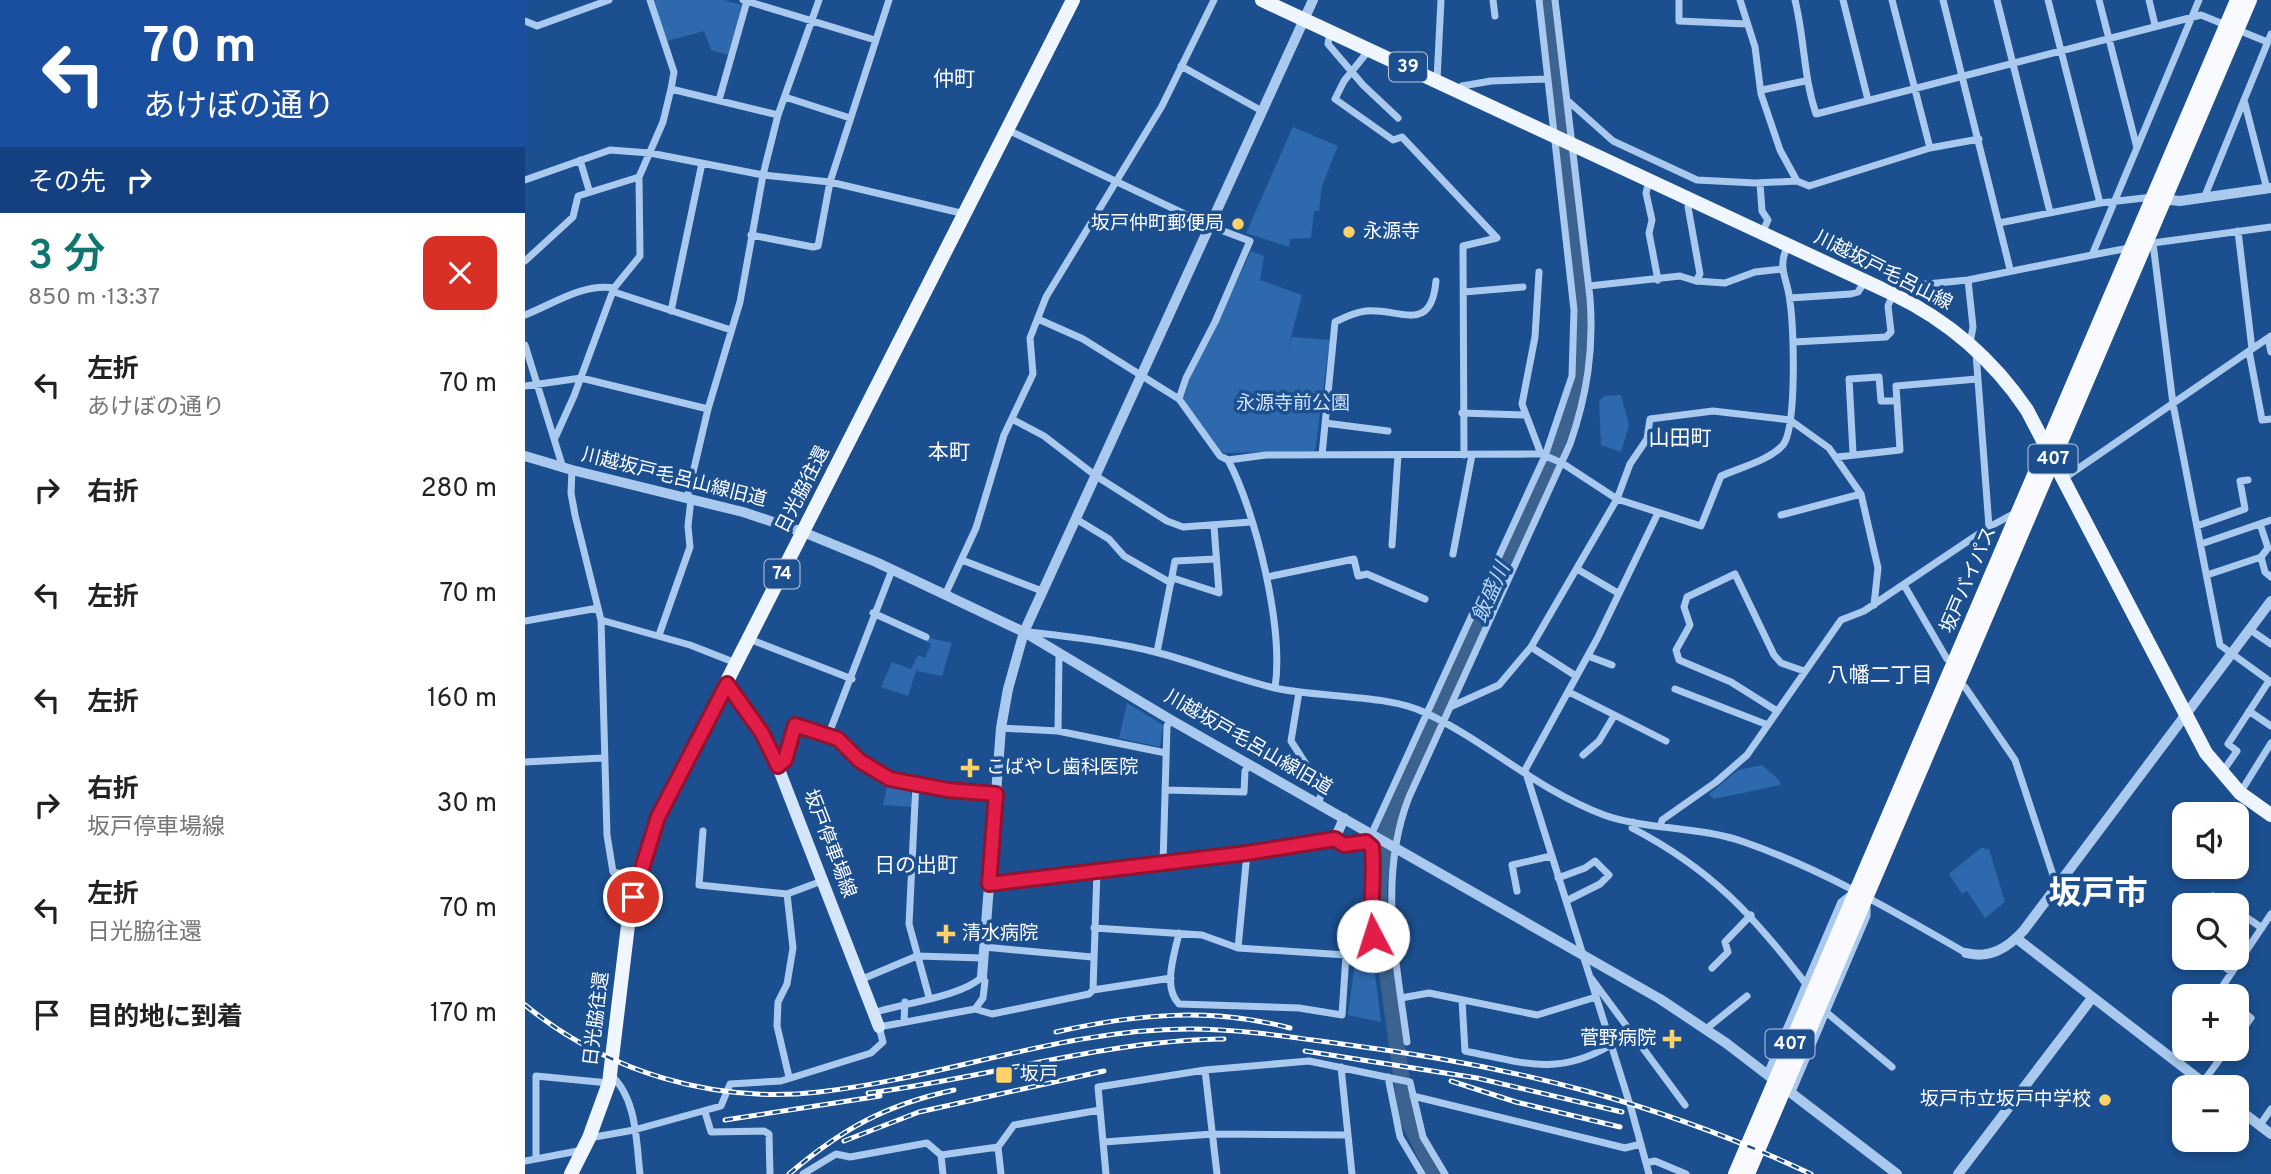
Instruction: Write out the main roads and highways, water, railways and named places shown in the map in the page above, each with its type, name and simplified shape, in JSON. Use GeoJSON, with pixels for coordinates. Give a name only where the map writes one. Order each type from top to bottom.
{"type":"FeatureCollection","features":[{"type":"Feature","properties":{"kind":"highway","name":"坂戸バイパス"},"geometry":{"type":"LineString","coordinates":[[2232,27],[2237,0]]}},
{"type":"Feature","properties":{"kind":"highway","name":"坂戸バイパス"},"geometry":{"type":"LineString","coordinates":[[1748,1174],[1954,662],[2046,445],[2131,248],[2159,199],[2232,27],[2250,0]]}},
{"type":"Feature","properties":{"kind":"highway","name":"坂戸バイパス"},"geometry":{"type":"LineString","coordinates":[[1861,894],[1958,683],[2150,241],[2159,199]]}},
{"type":"Feature","properties":{"kind":"highway","name":"坂戸バイパス"},"geometry":{"type":"LineString","coordinates":[[1735,1174],[1852,916]]}},
{"type":"Feature","properties":{"kind":"main road","name":"日光脇往還"},"geometry":{"type":"LineString","coordinates":[[571,1174],[586,1144],[609,1079],[627,929],[637,877],[672,786],[750,639],[1073,0]]}},
{"type":"Feature","properties":{"kind":"main road","name":"川越坂戸毛呂山線"},"geometry":{"type":"LineString","coordinates":[[1262,0],[1460,90],[1922,308],[1973,346],[2010,384],[2046,445],[2184,715],[2221,774],[2271,816]]}},
{"type":"Feature","properties":{"kind":"main road","name":"坂戸停車場線"},"geometry":{"type":"LineString","coordinates":[[727,684],[762,733],[778,766],[879,1027]]}},
{"type":"Feature","properties":{"kind":"waterway","name":"飯盛川"},"geometry":{"type":"LineString","coordinates":[[1435,1174],[1407,1118],[1379,915],[1379,887],[1386,831],[1555,450],[1575,392],[1582,350],[1582,318],[1545,0]]}},
{"type":"Feature","properties":{"kind":"railway"},"geometry":{"type":"LineString","coordinates":[[525,1005],[591,1049],[626,1065],[663,1078],[740,1093],[819,1092],[866,1085],[1049,1045],[1142,1031],[1209,1029],[1289,1037],[1410,1054],[1528,1076],[1699,1127],[1811,1174]]}},
{"type":"Feature","properties":{"kind":"railway"},"geometry":{"type":"LineString","coordinates":[[1056,1032],[1115,1021],[1173,1015],[1231,1017],[1290,1028]]}},
{"type":"Feature","properties":{"kind":"railway"},"geometry":{"type":"LineString","coordinates":[[868,1093],[1135,1046],[1224,1039]]}},
{"type":"Feature","properties":{"kind":"railway"},"geometry":{"type":"LineString","coordinates":[[1305,1051],[1477,1078],[1622,1112]]}},
{"type":"Feature","properties":{"kind":"railway"},"geometry":{"type":"LineString","coordinates":[[844,1141],[919,1112],[1104,1071]]}},
{"type":"Feature","properties":{"kind":"railway"},"geometry":{"type":"LineString","coordinates":[[1451,1081],[1516,1102],[1620,1127]]}},
{"type":"Feature","properties":{"kind":"railway"},"geometry":{"type":"LineString","coordinates":[[789,1174],[827,1144],[865,1121],[907,1103],[954,1090]]}},
{"type":"Feature","properties":{"kind":"railway"},"geometry":{"type":"LineString","coordinates":[[725,1120],[880,1096]]}},
{"type":"Feature","properties":{"kind":"place","name":"坂戸仲町郵便局"},"geometry":{"type":"Point","coordinates":[1238,224]}},
{"type":"Feature","properties":{"kind":"place","name":"永源寺"},"geometry":{"type":"Point","coordinates":[1349,232]}},
{"type":"Feature","properties":{"kind":"place","name":"こばやし歯科医院"},"geometry":{"type":"Point","coordinates":[970,768]}},
{"type":"Feature","properties":{"kind":"place","name":"清水病院"},"geometry":{"type":"Point","coordinates":[946,934]}},
{"type":"Feature","properties":{"kind":"place","name":"菅野病院"},"geometry":{"type":"Point","coordinates":[1672,1039]}},
{"type":"Feature","properties":{"kind":"place","name":"坂戸"},"geometry":{"type":"Point","coordinates":[1004,1075]}},
{"type":"Feature","properties":{"kind":"place","name":"坂戸市立坂戸中学校"},"geometry":{"type":"Point","coordinates":[2105,1100]}},
{"type":"Feature","properties":{"kind":"district","name":"仲町"},"geometry":{"type":"Point","coordinates":[954,80]}},
{"type":"Feature","properties":{"kind":"district","name":"山田町"},"geometry":{"type":"Point","coordinates":[1680,439]}},
{"type":"Feature","properties":{"kind":"district","name":"本町"},"geometry":{"type":"Point","coordinates":[949,453]}},
{"type":"Feature","properties":{"kind":"district","name":"八幡二丁目"},"geometry":{"type":"Point","coordinates":[1880,676]}},
{"type":"Feature","properties":{"kind":"district","name":"日の出町"},"geometry":{"type":"Point","coordinates":[916,866]}},
{"type":"Feature","properties":{"kind":"district","name":"坂戸市"},"geometry":{"type":"Point","coordinates":[2098,896]}},
{"type":"Feature","properties":{"kind":"park label","name":"永源寺前公園"},"geometry":{"type":"Point","coordinates":[1293,404]}}]}
